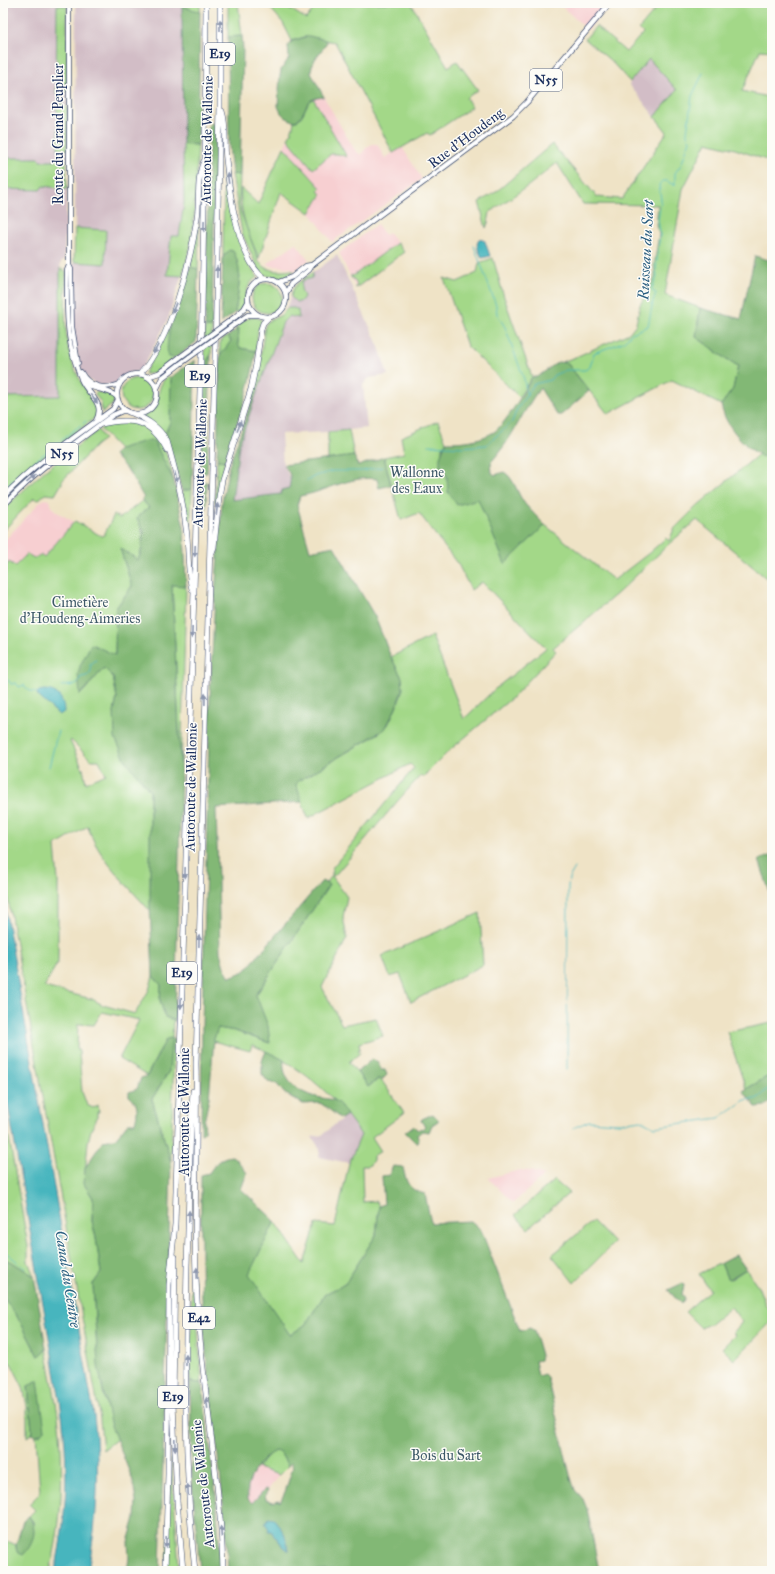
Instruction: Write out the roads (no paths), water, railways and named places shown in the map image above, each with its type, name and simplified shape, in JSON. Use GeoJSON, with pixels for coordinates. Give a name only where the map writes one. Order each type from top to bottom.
{"type":"FeatureCollection","features":[{"type":"Feature","properties":{"kind":"highway","name":"Autoroute de Wallonie"},"geometry":{"type":"LineString","coordinates":[[165,1571],[168,1474],[169,1285],[175,1224],[194,594],[205,158],[206,3]]}},
{"type":"Feature","properties":{"kind":"highway","name":"Autoroute de Wallonie"},"geometry":{"type":"LineString","coordinates":[[220,3],[220,106],[196,1064],[196,1230],[198,1308],[202,1361],[218,1495],[223,1571]]}},
{"type":"Feature","properties":{"kind":"highway"},"geometry":{"type":"LineString","coordinates":[[220,106],[224,120],[229,182],[239,232],[254,269],[264,278]]}},
{"type":"Feature","properties":{"kind":"highway"},"geometry":{"type":"LineString","coordinates":[[140,374],[147,365],[162,337],[179,294],[194,232],[198,205],[200,169],[205,158]]}},
{"type":"Feature","properties":{"kind":"highway"},"geometry":{"type":"LineString","coordinates":[[209,561],[214,547],[222,480],[252,388],[261,329],[263,323],[269,317]]}},
{"type":"Feature","properties":{"kind":"highway"},"geometry":{"type":"LineString","coordinates":[[134,414],[149,421],[163,434],[167,441],[185,519],[189,550],[190,581],[194,594]]}},
{"type":"Feature","properties":{"kind":"highway"},"geometry":{"type":"LineString","coordinates":[[101,424],[127,420],[145,425],[159,437],[171,459]]}},
{"type":"Feature","properties":{"kind":"highway","name":"E19"},"geometry":{"type":"LineString","coordinates":[[195,1571],[189,1500],[186,1358],[192,1112],[196,1064]]}},
{"type":"Feature","properties":{"kind":"highway","name":"E19"},"geometry":{"type":"LineString","coordinates":[[175,1224],[173,1403],[177,1501],[183,1571]]}},
{"type":"Feature","properties":{"kind":"main road","name":"Route du Grand Peuplier"},"geometry":{"type":"LineString","coordinates":[[70,3],[69,265],[67,270],[69,338],[73,358],[81,379]]}},
{"type":"Feature","properties":{"kind":"main road","name":"Rue d'Houdeng"},"geometry":{"type":"LineString","coordinates":[[286,293],[294,280],[309,270],[312,265],[513,116],[528,102],[610,3]]}},
{"type":"Feature","properties":{"kind":"main road"},"geometry":{"type":"LineString","coordinates":[[69,265],[70,322],[72,326],[75,351],[80,370],[85,379],[94,385],[107,388],[120,384],[127,377],[133,374],[140,374],[153,382],[156,390],[156,399],[151,408],[143,413],[134,414],[121,407],[118,398],[112,392],[89,387],[81,379]]}},
{"type":"Feature","properties":{"kind":"main road","name":"Rue d'Houdeng"},"geometry":{"type":"LineString","coordinates":[[279,282],[292,277],[306,266],[312,265]]}},
{"type":"Feature","properties":{"kind":"main road"},"geometry":{"type":"LineString","coordinates":[[258,315],[248,302],[248,293],[252,285],[264,278],[272,279],[279,282],[286,293]]}},
{"type":"Feature","properties":{"kind":"main road","name":"N55"},"geometry":{"type":"LineString","coordinates":[[269,317],[278,314],[284,307],[287,298],[286,293]]}},
{"type":"Feature","properties":{"kind":"main road"},"geometry":{"type":"LineString","coordinates":[[147,377],[159,373],[236,317],[244,309],[248,302]]}},
{"type":"Feature","properties":{"kind":"main road"},"geometry":{"type":"LineString","coordinates":[[156,390],[162,378],[248,315],[269,317]]}},
{"type":"Feature","properties":{"kind":"main road"},"geometry":{"type":"LineString","coordinates":[[81,379],[86,389],[99,405],[99,413],[96,420]]}},
{"type":"Feature","properties":{"kind":"main road","name":"N55"},"geometry":{"type":"LineString","coordinates":[[3,497],[26,474],[96,420],[113,409],[118,398],[120,384]]}},
{"type":"Feature","properties":{"kind":"main road","name":"N55"},"geometry":{"type":"LineString","coordinates":[[3,506],[31,479],[101,424],[118,413],[127,411]]}},
{"type":"Feature","properties":{"kind":"water"},"geometry":{"type":"Polygon","coordinates":[[[480,239],[485,241],[490,256],[482,258],[477,245],[480,239]]]}},
{"type":"Feature","properties":{"kind":"water"},"geometry":{"type":"Polygon","coordinates":[[[39,691],[53,691],[59,696],[63,703],[64,712],[59,715],[38,696],[37,693],[39,691]]]}},
{"type":"Feature","properties":{"kind":"water","name":"Canal du Centre"},"geometry":{"type":"Polygon","coordinates":[[[3,896],[94,1415],[97,1455],[97,1493],[94,1531],[88,1571],[55,1571],[63,1527],[65,1506],[65,1444],[60,1400],[3,1077],[3,896]]]}},
{"type":"Feature","properties":{"kind":"water"},"geometry":{"type":"Polygon","coordinates":[[[269,1518],[274,1519],[284,1533],[289,1551],[271,1531],[268,1531],[269,1529],[265,1523],[269,1518]]]}},
{"type":"Feature","properties":{"kind":"waterway","name":"Ruisseau du Sart"},"geometry":{"type":"LineString","coordinates":[[429,445],[463,447],[486,445],[512,422],[516,411],[534,384],[550,380],[554,375],[566,370],[585,370],[590,367],[594,353],[623,342],[632,333],[648,326],[656,293],[652,290],[652,288],[657,277],[656,268],[660,233],[658,220],[661,200],[659,185],[662,181],[667,181],[675,186],[675,173],[681,165],[690,140],[687,132],[692,96],[703,73]]}},
{"type":"Feature","properties":{"kind":"waterway"},"geometry":{"type":"LineString","coordinates":[[474,246],[496,305],[497,314],[505,327],[524,379],[527,396]]}},
{"type":"Feature","properties":{"kind":"waterway"},"geometry":{"type":"LineString","coordinates":[[3,490],[30,465],[86,421]]}},
{"type":"Feature","properties":{"kind":"waterway"},"geometry":{"type":"LineString","coordinates":[[307,481],[315,476],[333,471],[363,471],[382,467]]}},
{"type":"Feature","properties":{"kind":"waterway"},"geometry":{"type":"LineString","coordinates":[[61,686],[76,685],[81,677],[90,674],[90,665],[96,660]]}},
{"type":"Feature","properties":{"kind":"waterway"},"geometry":{"type":"LineString","coordinates":[[4,679],[8,680],[11,684],[16,683],[19,687],[24,685],[28,690],[37,693]]}},
{"type":"Feature","properties":{"kind":"waterway"},"geometry":{"type":"LineString","coordinates":[[49,767],[58,731]]}},
{"type":"Feature","properties":{"kind":"waterway"},"geometry":{"type":"LineString","coordinates":[[567,1069],[568,887],[569,878],[575,868]]}},
{"type":"Feature","properties":{"kind":"waterway"},"geometry":{"type":"LineString","coordinates":[[573,1128],[589,1121],[619,1123],[641,1120],[655,1127],[719,1118],[745,1100],[756,1099],[772,1087]]}},
{"type":"Feature","properties":{"kind":"waterway"},"geometry":{"type":"LineString","coordinates":[[3,1250],[26,1269]]}},
{"type":"Feature","properties":{"kind":"park label","name":"Wallonne des Eaux"},"geometry":{"type":"Point","coordinates":[417,480]}},
{"type":"Feature","properties":{"kind":"park label","name":"Cimetière d'Houdeng-Aimeries"},"geometry":{"type":"Point","coordinates":[80,610]}},
{"type":"Feature","properties":{"kind":"park label","name":"Bois du Sart"},"geometry":{"type":"Point","coordinates":[446,1455]}}]}
